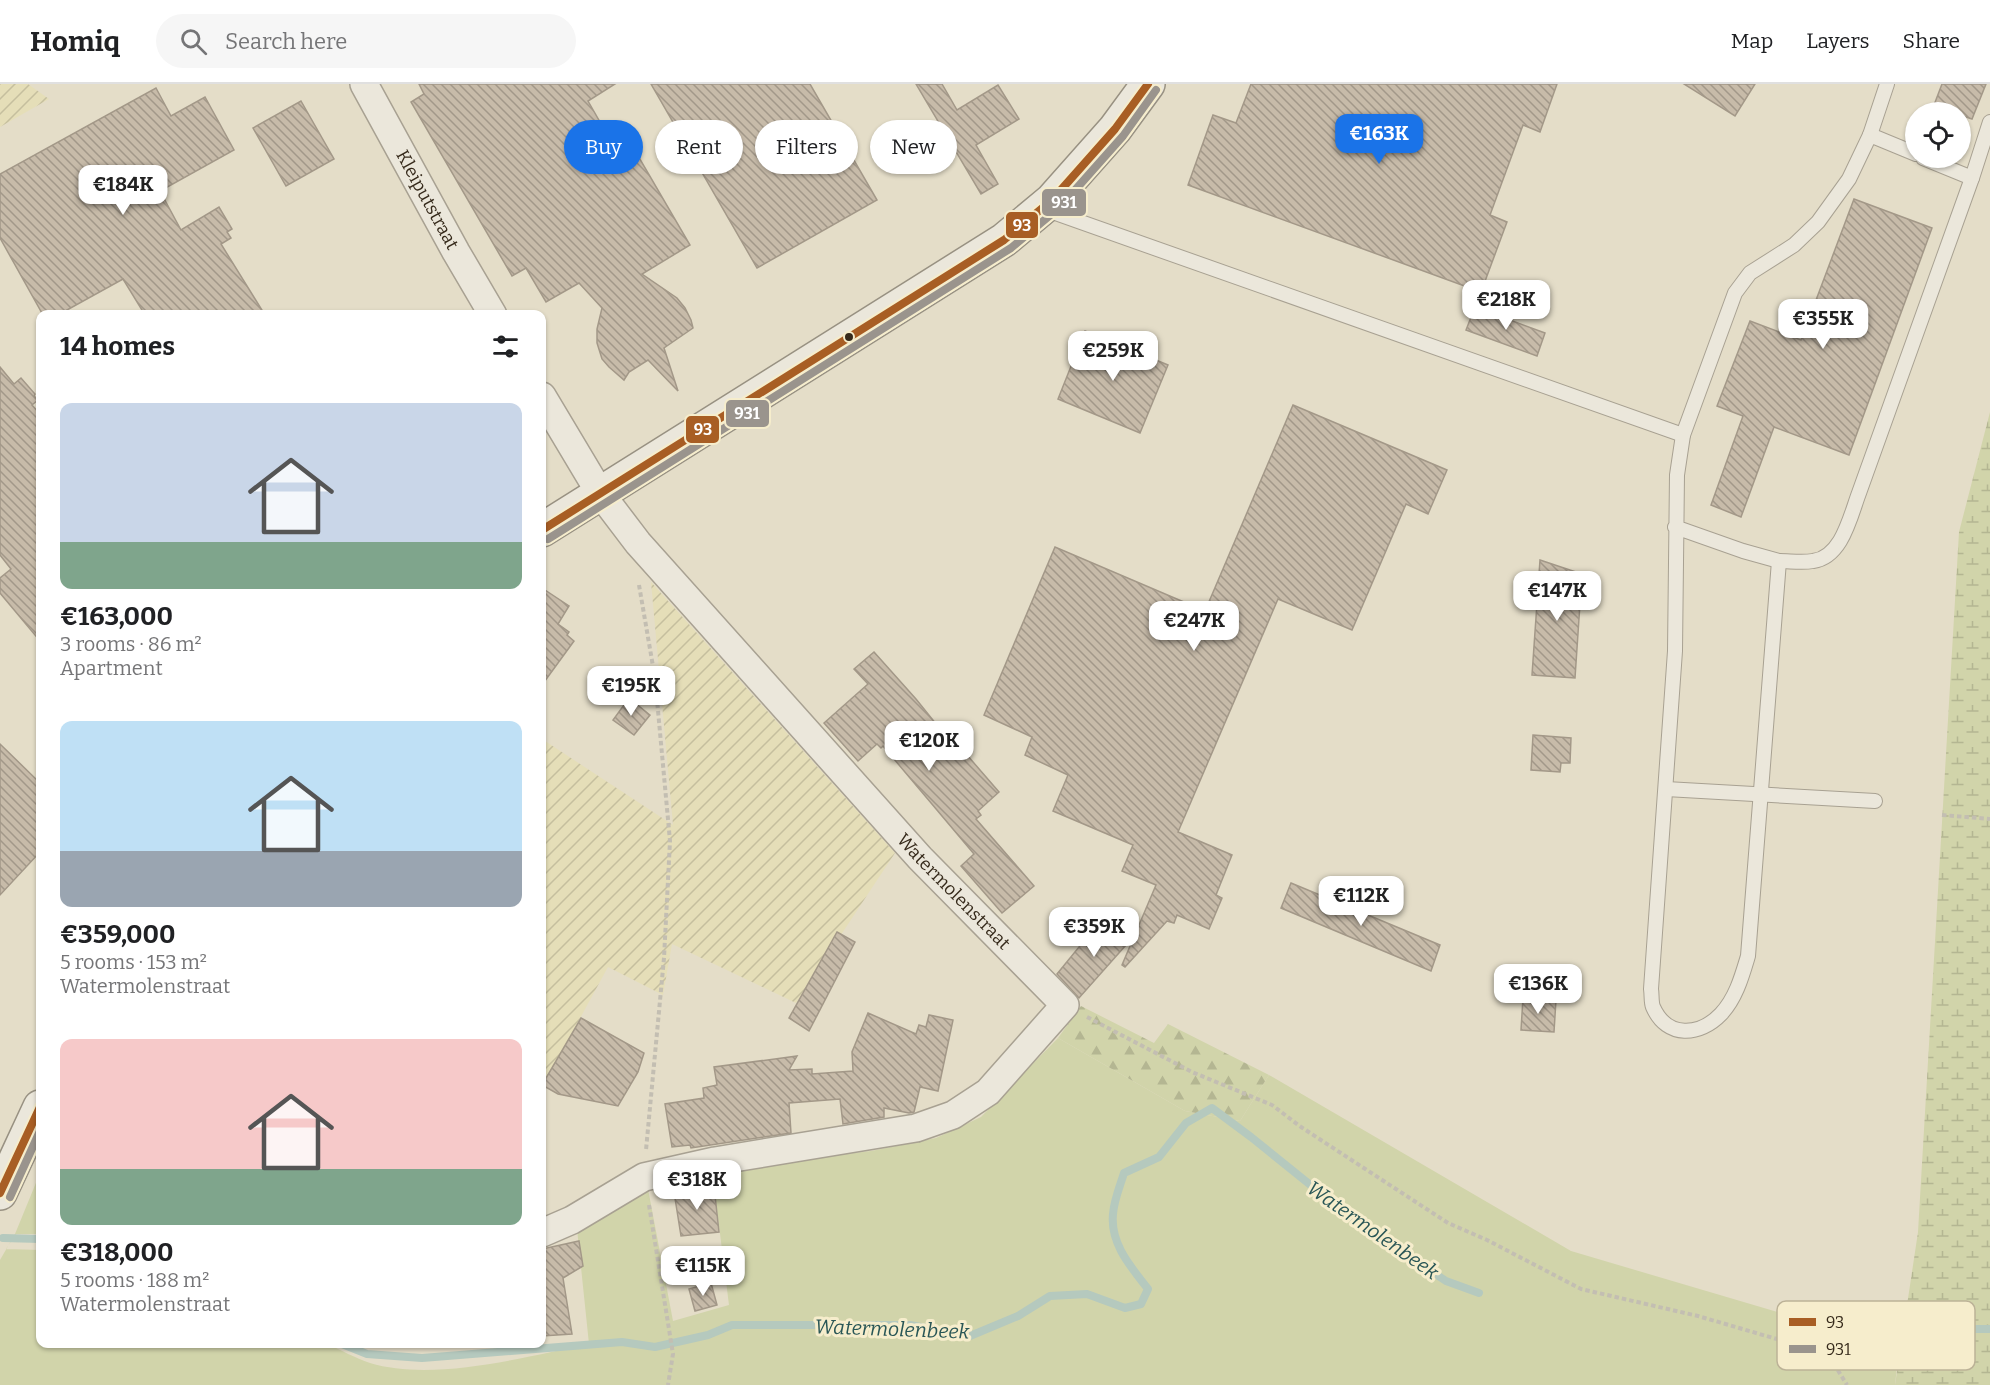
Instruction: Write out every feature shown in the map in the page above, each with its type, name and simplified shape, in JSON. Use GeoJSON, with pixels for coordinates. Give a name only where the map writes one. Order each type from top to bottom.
{"type":"FeatureCollection","features":[{"type":"Feature","properties":{"kind":"main road"},"geometry":{"type":"LineString","coordinates":[[546,527],[1004,240],[1052,200],[1115,129],[1148,84]]}},
{"type":"Feature","properties":{"kind":"main road"},"geometry":{"type":"LineString","coordinates":[[0,1193],[36,1116]]}},
{"type":"Feature","properties":{"kind":"street","name":"Kleiputstraat"},"geometry":{"type":"LineString","coordinates":[[364,84],[490,310]]}},
{"type":"Feature","properties":{"kind":"street"},"geometry":{"type":"LineString","coordinates":[[546,403],[600,493]]}},
{"type":"Feature","properties":{"kind":"street","name":"Watermolenstraat"},"geometry":{"type":"LineString","coordinates":[[600,493],[638,543],[920,858],[1065,1005]]}},
{"type":"Feature","properties":{"kind":"street"},"geometry":{"type":"LineString","coordinates":[[546,1231],[572,1220],[644,1178],[715,1161],[916,1128],[953,1115],[988,1092],[1065,1005]]}},
{"type":"Feature","properties":{"kind":"lane"},"geometry":{"type":"LineString","coordinates":[[1779,561],[1748,956],[1733,998],[1721,1014],[1706,1027],[1689,1032],[1674,1030],[1661,1019],[1652,1006],[1651,989],[1676,651],[1677,475],[1683,435],[1736,293],[1750,273],[1794,244],[1818,222],[1848,179],[1870,135],[1887,84]]}},
{"type":"Feature","properties":{"kind":"lane"},"geometry":{"type":"LineString","coordinates":[[1676,526],[1743,551],[1779,561],[1814,561],[1828,555],[1841,541],[1972,178],[1990,122]]}},
{"type":"Feature","properties":{"kind":"lane"},"geometry":{"type":"LineString","coordinates":[[1870,135],[1905,149]]}},
{"type":"Feature","properties":{"kind":"lane"},"geometry":{"type":"LineString","coordinates":[[1948,168],[1972,178]]}},
{"type":"Feature","properties":{"kind":"lane"},"geometry":{"type":"LineString","coordinates":[[1042,208],[1683,435]]}},
{"type":"Feature","properties":{"kind":"lane"},"geometry":{"type":"LineString","coordinates":[[1666,789],[1875,801]]}},
{"type":"Feature","properties":{"kind":"path"},"geometry":{"type":"LineString","coordinates":[[637,576],[655,678],[670,841],[664,958],[644,1178],[673,1354],[668,1385]]}},
{"type":"Feature","properties":{"kind":"path"},"geometry":{"type":"LineString","coordinates":[[1942,815],[1990,819]]}},
{"type":"Feature","properties":{"kind":"path"},"geometry":{"type":"LineString","coordinates":[[1065,1005],[1192,1072],[1272,1105],[1301,1127],[1448,1223],[1488,1240],[1581,1289],[1698,1317],[1777,1339]]}},
{"type":"Feature","properties":{"kind":"path"},"geometry":{"type":"LineString","coordinates":[[1838,1370],[1847,1385]]}},
{"type":"Feature","properties":{"kind":"shaded area"},"geometry":{"type":"Polygon","coordinates":[[[0,84],[28,84],[49,99],[0,127],[0,84]]]}},
{"type":"Feature","properties":{"kind":"shaded area"},"geometry":{"type":"Polygon","coordinates":[[[651,582],[895,853],[796,1003],[672,944],[663,995],[608,967],[546,1081],[546,742],[673,825],[651,582]]]}},
{"type":"Feature","properties":{"kind":"green space"},"geometry":{"type":"Polygon","coordinates":[[[1990,412],[1990,1385],[1895,1385],[1897,1370],[1975,1370],[1975,1301],[1908,1301],[1918,1232],[1959,532],[1990,412]]]}},
{"type":"Feature","properties":{"kind":"green space"},"geometry":{"type":"Polygon","coordinates":[[[1081,1006],[1154,1043],[1168,1024],[1269,1075],[1240,1121],[1185,1111],[1058,1038],[1081,1006]]]}},
{"type":"Feature","properties":{"kind":"green space"},"geometry":{"type":"Polygon","coordinates":[[[1058,1038],[1185,1111],[1240,1121],[1269,1075],[1571,1251],[1777,1312],[1777,1370],[1897,1370],[1895,1385],[0,1385],[0,1260],[6,1249],[36,1250],[36,1348],[336,1348],[370,1363],[422,1370],[479,1366],[537,1355],[589,1344],[577,1229],[648,1189],[673,1321],[729,1305],[712,1170],[871,1151],[936,1138],[981,1117],[1058,1038]]]}},
{"type":"Feature","properties":{"kind":"green space"},"geometry":{"type":"Polygon","coordinates":[[[36,1183],[36,1234],[16,1234],[9,1245],[36,1183]]]}},
{"type":"Feature","properties":{"kind":"building"},"geometry":{"type":"Polygon","coordinates":[[[419,84],[615,84],[588,101],[599,120],[564,120],[564,174],[643,174],[643,164],[690,245],[642,274],[677,298],[691,320],[693,328],[664,348],[678,391],[648,360],[629,372],[624,380],[609,367],[602,359],[597,343],[597,329],[602,308],[579,283],[546,302],[526,268],[512,276],[411,102],[424,94],[419,84]]]}},
{"type":"Feature","properties":{"kind":"building"},"geometry":{"type":"Polygon","coordinates":[[[651,84],[810,84],[831,120],[755,120],[755,174],[858,174],[858,167],[877,200],[757,268],[703,174],[743,174],[743,120],[672,120],[651,84]]]}},
{"type":"Feature","properties":{"kind":"building"},"geometry":{"type":"Polygon","coordinates":[[[916,84],[942,84],[957,110],[998,85],[1019,119],[976,145],[998,184],[981,194],[957,153],[957,120],[937,120],[916,84]]]}},
{"type":"Feature","properties":{"kind":"building"},"geometry":{"type":"Polygon","coordinates":[[[1251,84],[1557,84],[1540,132],[1523,125],[1490,215],[1507,222],[1481,292],[1188,185],[1213,115],[1236,123],[1251,84]]]}},
{"type":"Feature","properties":{"kind":"building"},"geometry":{"type":"Polygon","coordinates":[[[1684,84],[1755,84],[1735,116],[1684,84]]]}},
{"type":"Feature","properties":{"kind":"building"},"geometry":{"type":"Polygon","coordinates":[[[1942,84],[1986,84],[1972,119],[1971,102],[1935,102],[1942,84]]]}},
{"type":"Feature","properties":{"kind":"building"},"geometry":{"type":"Polygon","coordinates":[[[156,88],[171,116],[205,97],[234,150],[160,191],[181,230],[219,207],[232,229],[227,232],[231,238],[221,244],[262,310],[142,310],[123,279],[67,310],[40,310],[0,238],[0,174],[156,88]]]}},
{"type":"Feature","properties":{"kind":"building"},"geometry":{"type":"Polygon","coordinates":[[[301,101],[334,159],[286,186],[253,128],[301,101]]]}},
{"type":"Feature","properties":{"kind":"building"},"geometry":{"type":"Polygon","coordinates":[[[1854,199],[1932,228],[1849,455],[1774,427],[1741,517],[1711,505],[1743,416],[1717,406],[1750,321],[1801,340],[1854,199]]]}},
{"type":"Feature","properties":{"kind":"building"},"geometry":{"type":"Polygon","coordinates":[[[1475,307],[1545,333],[1537,356],[1466,330],[1475,307]]]}},
{"type":"Feature","properties":{"kind":"building"},"geometry":{"type":"Polygon","coordinates":[[[1085,331],[1168,365],[1140,433],[1058,399],[1085,331]]]}},
{"type":"Feature","properties":{"kind":"building"},"geometry":{"type":"Polygon","coordinates":[[[0,367],[14,384],[21,378],[36,398],[36,402],[32,405],[36,410],[36,636],[0,593],[0,578],[11,569],[0,555],[0,367]]]}},
{"type":"Feature","properties":{"kind":"building"},"geometry":{"type":"Polygon","coordinates":[[[1293,405],[1447,470],[1428,514],[1406,504],[1352,630],[1278,599],[1178,832],[1232,855],[1216,895],[1222,898],[1209,929],[1177,915],[1174,923],[1167,921],[1125,967],[1122,965],[1156,885],[1122,871],[1133,845],[1053,811],[1068,775],[1025,755],[1032,737],[984,715],[1055,547],[1205,611],[1293,405]]]}},
{"type":"Feature","properties":{"kind":"building"},"geometry":{"type":"Polygon","coordinates":[[[1540,560],[1582,574],[1575,678],[1532,675],[1540,560]]]}},
{"type":"Feature","properties":{"kind":"building"},"geometry":{"type":"Polygon","coordinates":[[[546,591],[569,606],[558,624],[569,632],[567,635],[574,641],[546,680],[546,591]]]}},
{"type":"Feature","properties":{"kind":"building"},"geometry":{"type":"Polygon","coordinates":[[[874,652],[916,699],[965,760],[967,755],[999,792],[978,811],[981,815],[976,819],[1034,886],[1002,913],[961,866],[974,854],[883,746],[881,748],[877,744],[858,761],[824,723],[868,684],[854,669],[874,652]]]}},
{"type":"Feature","properties":{"kind":"building"},"geometry":{"type":"Polygon","coordinates":[[[629,698],[650,715],[634,735],[613,720],[629,698]]]}},
{"type":"Feature","properties":{"kind":"building"},"geometry":{"type":"Polygon","coordinates":[[[1533,735],[1571,738],[1570,763],[1561,763],[1560,772],[1531,770],[1533,735]]]}},
{"type":"Feature","properties":{"kind":"building"},"geometry":{"type":"Polygon","coordinates":[[[0,744],[36,779],[36,856],[0,895],[0,744]]]}},
{"type":"Feature","properties":{"kind":"building"},"geometry":{"type":"Polygon","coordinates":[[[1291,883],[1440,945],[1431,971],[1281,908],[1291,883]]]}},
{"type":"Feature","properties":{"kind":"building"},"geometry":{"type":"Polygon","coordinates":[[[1113,919],[1134,936],[1079,998],[1057,974],[1083,942],[1087,946],[1113,919]]]}},
{"type":"Feature","properties":{"kind":"building"},"geometry":{"type":"Polygon","coordinates":[[[837,932],[855,942],[809,1031],[789,1018],[837,932]]]}},
{"type":"Feature","properties":{"kind":"building"},"geometry":{"type":"Polygon","coordinates":[[[1523,998],[1556,1000],[1554,1032],[1521,1030],[1523,998]]]}},
{"type":"Feature","properties":{"kind":"building"},"geometry":{"type":"Polygon","coordinates":[[[868,1013],[916,1034],[919,1025],[926,1027],[929,1015],[953,1020],[938,1091],[920,1087],[914,1112],[884,1108],[884,1117],[843,1124],[840,1099],[789,1103],[791,1133],[691,1148],[690,1145],[672,1147],[665,1104],[704,1098],[703,1088],[717,1085],[714,1067],[797,1056],[789,1070],[812,1069],[812,1074],[853,1071],[852,1052],[868,1013]]]}},
{"type":"Feature","properties":{"kind":"building"},"geometry":{"type":"Polygon","coordinates":[[[581,1018],[644,1053],[638,1072],[618,1106],[558,1094],[546,1087],[546,1078],[581,1018]]]}},
{"type":"Feature","properties":{"kind":"building"},"geometry":{"type":"Polygon","coordinates":[[[714,1186],[719,1232],[681,1236],[674,1192],[714,1186]]]}},
{"type":"Feature","properties":{"kind":"building"},"geometry":{"type":"Polygon","coordinates":[[[579,1241],[583,1266],[563,1278],[572,1334],[546,1336],[546,1248],[579,1241]]]}},
{"type":"Feature","properties":{"kind":"building"},"geometry":{"type":"Polygon","coordinates":[[[711,1283],[717,1305],[695,1311],[689,1289],[711,1283]]]}},
{"type":"Feature","properties":{"kind":"waterway","name":"Watermolenbeek"},"geometry":{"type":"LineString","coordinates":[[352,1348],[367,1354],[422,1358],[622,1342],[655,1347],[708,1335],[732,1325],[910,1325],[970,1336],[1018,1316],[1050,1296],[1087,1294],[1125,1308],[1141,1304],[1148,1289],[1118,1245],[1113,1225],[1115,1204],[1124,1173],[1159,1157],[1186,1123],[1212,1108],[1359,1224],[1446,1281],[1479,1293]]}},
{"type":"Feature","properties":{"kind":"waterway","name":"Watermolenbeek"},"geometry":{"type":"LineString","coordinates":[[3,1238],[36,1239]]}},
{"type":"Feature","properties":{"kind":"waterway","name":"Watermolenbeek"},"geometry":{"type":"LineString","coordinates":[[1975,1329],[1990,1329]]}},
{"type":"Feature","properties":{"kind":"transit line","name":"93"},"geometry":{"type":"LineString","coordinates":[[546,527],[1004,240],[1052,200],[1115,129],[1148,84]]}},
{"type":"Feature","properties":{"kind":"transit line","name":"931"},"geometry":{"type":"LineString","coordinates":[[548,539],[1011,248],[1060,207],[1123,136],[1156,90]]}},
{"type":"Feature","properties":{"kind":"transit line","name":"93"},"geometry":{"type":"LineString","coordinates":[[0,1193],[36,1116]]}},
{"type":"Feature","properties":{"kind":"transit line","name":"931"},"geometry":{"type":"LineString","coordinates":[[10,1197],[36,1140]]}}]}
